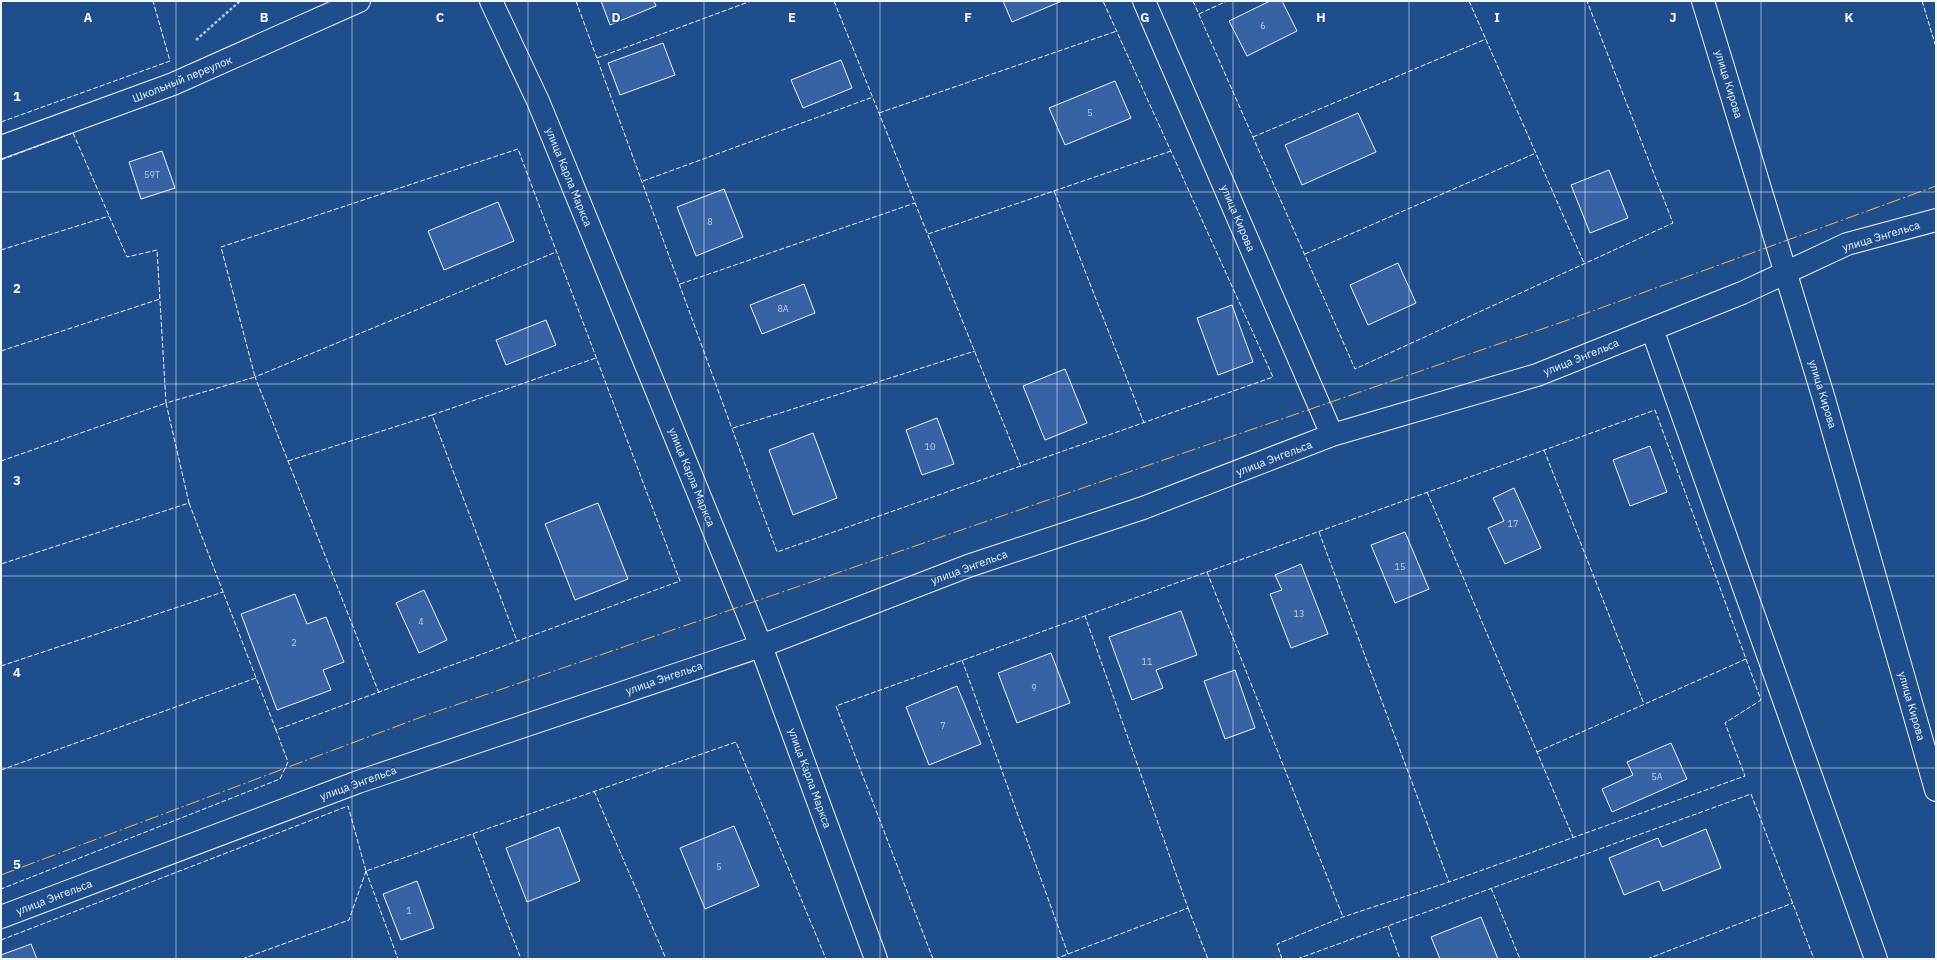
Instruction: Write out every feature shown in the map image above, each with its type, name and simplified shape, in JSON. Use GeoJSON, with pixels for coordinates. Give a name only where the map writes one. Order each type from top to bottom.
{"type":"FeatureCollection","features":[{"type":"Feature","properties":{"kind":"street","name":"Школьный переулок"},"geometry":{"type":"LineString","coordinates":[[1,147],[174,84],[359,1]]}},
{"type":"Feature","properties":{"kind":"street","name":"улица Карла Маркса"},"geometry":{"type":"LineString","coordinates":[[491,1],[538,100],[761,646],[876,959]]}},
{"type":"Feature","properties":{"kind":"street","name":"улица Кирова"},"geometry":{"type":"LineString","coordinates":[[1144,1],[1332,436]]}},
{"type":"Feature","properties":{"kind":"street","name":"улица Кирова"},"geometry":{"type":"LineString","coordinates":[[1703,1],[1824,399],[1936,790]]}},
{"type":"Feature","properties":{"kind":"street","name":"улица Энгельса"},"geometry":{"type":"LineString","coordinates":[[1,917],[358,782],[761,646],[968,566],[1143,508],[1332,436],[1537,375],[1742,293],[1847,244],[1936,220]]}},
{"type":"Feature","properties":{"kind":"street"},"geometry":{"type":"LineString","coordinates":[[1652,329],[1876,959]]}},
{"type":"Feature","properties":{"kind":"building"},"geometry":{"type":"Polygon","coordinates":[[[601,1],[654,1],[656,6],[610,25],[601,1]]]}},
{"type":"Feature","properties":{"kind":"building"},"geometry":{"type":"Polygon","coordinates":[[[1003,1],[1062,1],[1012,22],[1003,1]]]}},
{"type":"Feature","properties":{"kind":"building"},"geometry":{"type":"Polygon","coordinates":[[[1270,1],[1282,1],[1297,31],[1247,56],[1229,21],[1270,1]]]}},
{"type":"Feature","properties":{"kind":"building"},"geometry":{"type":"Polygon","coordinates":[[[663,43],[675,75],[620,95],[608,63],[663,43]]]}},
{"type":"Feature","properties":{"kind":"building"},"geometry":{"type":"Polygon","coordinates":[[[841,60],[852,88],[803,108],[791,80],[841,60]]]}},
{"type":"Feature","properties":{"kind":"building"},"geometry":{"type":"Polygon","coordinates":[[[1115,81],[1131,118],[1065,145],[1049,108],[1115,81]]]}},
{"type":"Feature","properties":{"kind":"building"},"geometry":{"type":"Polygon","coordinates":[[[1358,113],[1376,152],[1302,185],[1285,145],[1358,113]]]}},
{"type":"Feature","properties":{"kind":"building"},"geometry":{"type":"Polygon","coordinates":[[[162,151],[175,188],[141,199],[129,162],[162,151]]]}},
{"type":"Feature","properties":{"kind":"building"},"geometry":{"type":"Polygon","coordinates":[[[1609,170],[1628,218],[1590,233],[1571,185],[1609,170]]]}},
{"type":"Feature","properties":{"kind":"building"},"geometry":{"type":"Polygon","coordinates":[[[724,189],[743,237],[696,256],[677,207],[724,189]]]}},
{"type":"Feature","properties":{"kind":"building"},"geometry":{"type":"Polygon","coordinates":[[[498,202],[514,241],[444,270],[428,231],[498,202]]]}},
{"type":"Feature","properties":{"kind":"building"},"geometry":{"type":"Polygon","coordinates":[[[1398,263],[1416,303],[1368,325],[1350,285],[1398,263]]]}},
{"type":"Feature","properties":{"kind":"building"},"geometry":{"type":"Polygon","coordinates":[[[804,284],[815,313],[762,334],[750,305],[804,284]]]}},
{"type":"Feature","properties":{"kind":"building"},"geometry":{"type":"Polygon","coordinates":[[[1232,305],[1253,362],[1218,375],[1197,318],[1232,305]]]}},
{"type":"Feature","properties":{"kind":"building"},"geometry":{"type":"Polygon","coordinates":[[[546,320],[556,345],[506,365],[496,340],[546,320]]]}},
{"type":"Feature","properties":{"kind":"building"},"geometry":{"type":"Polygon","coordinates":[[[1065,369],[1087,423],[1045,440],[1023,386],[1065,369]]]}},
{"type":"Feature","properties":{"kind":"building"},"geometry":{"type":"Polygon","coordinates":[[[937,418],[954,464],[922,475],[906,430],[937,418]]]}},
{"type":"Feature","properties":{"kind":"building"},"geometry":{"type":"Polygon","coordinates":[[[813,433],[837,498],[793,515],[769,450],[813,433]]]}},
{"type":"Feature","properties":{"kind":"building"},"geometry":{"type":"Polygon","coordinates":[[[1650,446],[1667,492],[1630,506],[1613,460],[1650,446]]]}},
{"type":"Feature","properties":{"kind":"building"},"geometry":{"type":"Polygon","coordinates":[[[1514,488],[1541,548],[1505,564],[1488,528],[1504,521],[1493,498],[1514,488]]]}},
{"type":"Feature","properties":{"kind":"building"},"geometry":{"type":"Polygon","coordinates":[[[598,503],[628,579],[575,600],[545,524],[598,503]]]}},
{"type":"Feature","properties":{"kind":"building"},"geometry":{"type":"Polygon","coordinates":[[[1405,532],[1429,589],[1395,603],[1371,545],[1405,532]]]}},
{"type":"Feature","properties":{"kind":"building"},"geometry":{"type":"Polygon","coordinates":[[[1301,564],[1328,634],[1291,648],[1270,594],[1282,590],[1275,575],[1301,564]]]}},
{"type":"Feature","properties":{"kind":"building"},"geometry":{"type":"Polygon","coordinates":[[[424,590],[447,640],[419,653],[396,603],[424,590]]]}},
{"type":"Feature","properties":{"kind":"building"},"geometry":{"type":"Polygon","coordinates":[[[295,594],[307,624],[326,617],[344,662],[323,670],[331,690],[277,710],[241,614],[295,594]]]}},
{"type":"Feature","properties":{"kind":"building"},"geometry":{"type":"Polygon","coordinates":[[[1181,611],[1197,655],[1156,670],[1163,688],[1132,700],[1109,637],[1181,611]]]}},
{"type":"Feature","properties":{"kind":"building"},"geometry":{"type":"Polygon","coordinates":[[[1051,653],[1070,703],[1017,723],[998,673],[1051,653]]]}},
{"type":"Feature","properties":{"kind":"building"},"geometry":{"type":"Polygon","coordinates":[[[1235,670],[1255,728],[1225,739],[1204,681],[1235,670]]]}},
{"type":"Feature","properties":{"kind":"building"},"geometry":{"type":"Polygon","coordinates":[[[957,686],[981,744],[929,765],[906,707],[957,686]]]}},
{"type":"Feature","properties":{"kind":"building"},"geometry":{"type":"Polygon","coordinates":[[[1671,743],[1687,779],[1612,812],[1602,789],[1633,775],[1627,762],[1671,743]]]}},
{"type":"Feature","properties":{"kind":"building"},"geometry":{"type":"Polygon","coordinates":[[[734,826],[759,886],[705,909],[680,848],[734,826]]]}},
{"type":"Feature","properties":{"kind":"building"},"geometry":{"type":"Polygon","coordinates":[[[559,827],[580,881],[527,902],[506,848],[559,827]]]}},
{"type":"Feature","properties":{"kind":"building"},"geometry":{"type":"Polygon","coordinates":[[[1706,829],[1721,868],[1663,891],[1659,881],[1624,895],[1609,858],[1658,838],[1662,847],[1706,829]]]}},
{"type":"Feature","properties":{"kind":"building"},"geometry":{"type":"Polygon","coordinates":[[[417,881],[434,928],[401,940],[383,894],[417,881]]]}},
{"type":"Feature","properties":{"kind":"building"},"geometry":{"type":"Polygon","coordinates":[[[1481,917],[1498,959],[1440,959],[1431,937],[1481,917]]]}},
{"type":"Feature","properties":{"kind":"building"},"geometry":{"type":"Polygon","coordinates":[[[31,944],[37,959],[1,959],[1,955],[31,944]]]}},
{"type":"Feature","properties":{"kind":"fence"},"geometry":{"type":"LineString","coordinates":[[1,122],[170,61],[153,1]]}},
{"type":"Feature","properties":{"kind":"fence"},"geometry":{"type":"LineString","coordinates":[[576,1],[777,552],[1273,377],[1103,1]]}},
{"type":"Feature","properties":{"kind":"fence"},"geometry":{"type":"LineString","coordinates":[[597,58],[751,1]]}},
{"type":"Feature","properties":{"kind":"fence"},"geometry":{"type":"LineString","coordinates":[[834,1],[1021,467]]}},
{"type":"Feature","properties":{"kind":"fence"},"geometry":{"type":"LineString","coordinates":[[1193,1],[1355,369],[1673,223],[1587,1]]}},
{"type":"Feature","properties":{"kind":"fence"},"geometry":{"type":"LineString","coordinates":[[1199,14],[1227,1]]}},
{"type":"Feature","properties":{"kind":"fence"},"geometry":{"type":"LineString","coordinates":[[1469,1],[1584,263]]}},
{"type":"Feature","properties":{"kind":"fence"},"geometry":{"type":"LineString","coordinates":[[1922,1],[1936,47]]}},
{"type":"Feature","properties":{"kind":"fence"},"geometry":{"type":"LineString","coordinates":[[879,113],[1117,31]]}},
{"type":"Feature","properties":{"kind":"fence"},"geometry":{"type":"LineString","coordinates":[[1253,137],[1486,39]]}},
{"type":"Feature","properties":{"kind":"fence"},"geometry":{"type":"LineString","coordinates":[[643,181],[873,97]]}},
{"type":"Feature","properties":{"kind":"fence"},"geometry":{"type":"LineString","coordinates":[[1,160],[73,133],[127,257],[157,250],[166,403],[255,377],[221,247],[518,149],[680,581],[276,730],[288,762],[280,779],[1,889]]}},
{"type":"Feature","properties":{"kind":"fence"},"geometry":{"type":"LineString","coordinates":[[928,234],[1171,151]]}},
{"type":"Feature","properties":{"kind":"fence"},"geometry":{"type":"LineString","coordinates":[[1305,254],[1536,153]]}},
{"type":"Feature","properties":{"kind":"fence"},"geometry":{"type":"LineString","coordinates":[[1054,191],[1144,423]]}},
{"type":"Feature","properties":{"kind":"fence"},"geometry":{"type":"LineString","coordinates":[[680,284],[915,203]]}},
{"type":"Feature","properties":{"kind":"fence"},"geometry":{"type":"LineString","coordinates":[[1,250],[109,216]]}},
{"type":"Feature","properties":{"kind":"fence"},"geometry":{"type":"LineString","coordinates":[[379,693],[255,377],[556,252]]}},
{"type":"Feature","properties":{"kind":"fence"},"geometry":{"type":"LineString","coordinates":[[1,351],[160,299]]}},
{"type":"Feature","properties":{"kind":"fence"},"geometry":{"type":"LineString","coordinates":[[733,428],[975,351]]}},
{"type":"Feature","properties":{"kind":"fence"},"geometry":{"type":"LineString","coordinates":[[432,415],[596,358]]}},
{"type":"Feature","properties":{"kind":"fence"},"geometry":{"type":"LineString","coordinates":[[1,461],[166,403],[189,503],[1,564]]}},
{"type":"Feature","properties":{"kind":"fence"},"geometry":{"type":"LineString","coordinates":[[933,959],[836,706],[1655,410],[1761,700],[1725,723],[1745,776],[1449,882],[1343,917],[1277,944],[1282,959]]}},
{"type":"Feature","properties":{"kind":"fence"},"geometry":{"type":"LineString","coordinates":[[288,461],[432,415],[517,641]]}},
{"type":"Feature","properties":{"kind":"fence"},"geometry":{"type":"LineString","coordinates":[[1544,450],[1644,704]]}},
{"type":"Feature","properties":{"kind":"fence"},"geometry":{"type":"LineString","coordinates":[[1427,492],[1573,837]]}},
{"type":"Feature","properties":{"kind":"fence"},"geometry":{"type":"LineString","coordinates":[[189,503],[276,730]]}},
{"type":"Feature","properties":{"kind":"fence"},"geometry":{"type":"LineString","coordinates":[[1319,532],[1449,882]]}},
{"type":"Feature","properties":{"kind":"fence"},"geometry":{"type":"LineString","coordinates":[[1207,572],[1343,917]]}},
{"type":"Feature","properties":{"kind":"fence"},"geometry":{"type":"LineString","coordinates":[[1,666],[223,592]]}},
{"type":"Feature","properties":{"kind":"fence"},"geometry":{"type":"LineString","coordinates":[[1055,959],[1188,908],[1085,616]]}},
{"type":"Feature","properties":{"kind":"fence"},"geometry":{"type":"LineString","coordinates":[[1537,752],[1746,659]]}},
{"type":"Feature","properties":{"kind":"fence"},"geometry":{"type":"LineString","coordinates":[[962,660],[1068,954]]}},
{"type":"Feature","properties":{"kind":"fence"},"geometry":{"type":"LineString","coordinates":[[1,770],[256,678]]}},
{"type":"Feature","properties":{"kind":"fence"},"geometry":{"type":"LineString","coordinates":[[1,940],[348,806],[366,871],[736,742],[826,959]]}},
{"type":"Feature","properties":{"kind":"fence"},"geometry":{"type":"LineString","coordinates":[[594,791],[666,959]]}},
{"type":"Feature","properties":{"kind":"fence"},"geometry":{"type":"LineString","coordinates":[[1297,959],[1751,794],[1814,959]]}},
{"type":"Feature","properties":{"kind":"fence"},"geometry":{"type":"LineString","coordinates":[[473,834],[521,959]]}},
{"type":"Feature","properties":{"kind":"fence"},"geometry":{"type":"LineString","coordinates":[[366,871],[398,959]]}},
{"type":"Feature","properties":{"kind":"fence"},"geometry":{"type":"LineString","coordinates":[[242,959],[349,920],[366,871]]}},
{"type":"Feature","properties":{"kind":"fence"},"geometry":{"type":"LineString","coordinates":[[1491,888],[1520,959]]}},
{"type":"Feature","properties":{"kind":"fence"},"geometry":{"type":"LineString","coordinates":[[1647,959],[1793,903]]}},
{"type":"Feature","properties":{"kind":"fence"},"geometry":{"type":"LineString","coordinates":[[1188,908],[1208,959]]}},
{"type":"Feature","properties":{"kind":"fence"},"geometry":{"type":"LineString","coordinates":[[1388,926],[1400,959]]}},
{"type":"Feature","properties":{"kind":"power"},"geometry":{"type":"LineString","coordinates":[[1,875],[424,716],[1565,321],[1936,186]]}}]}
